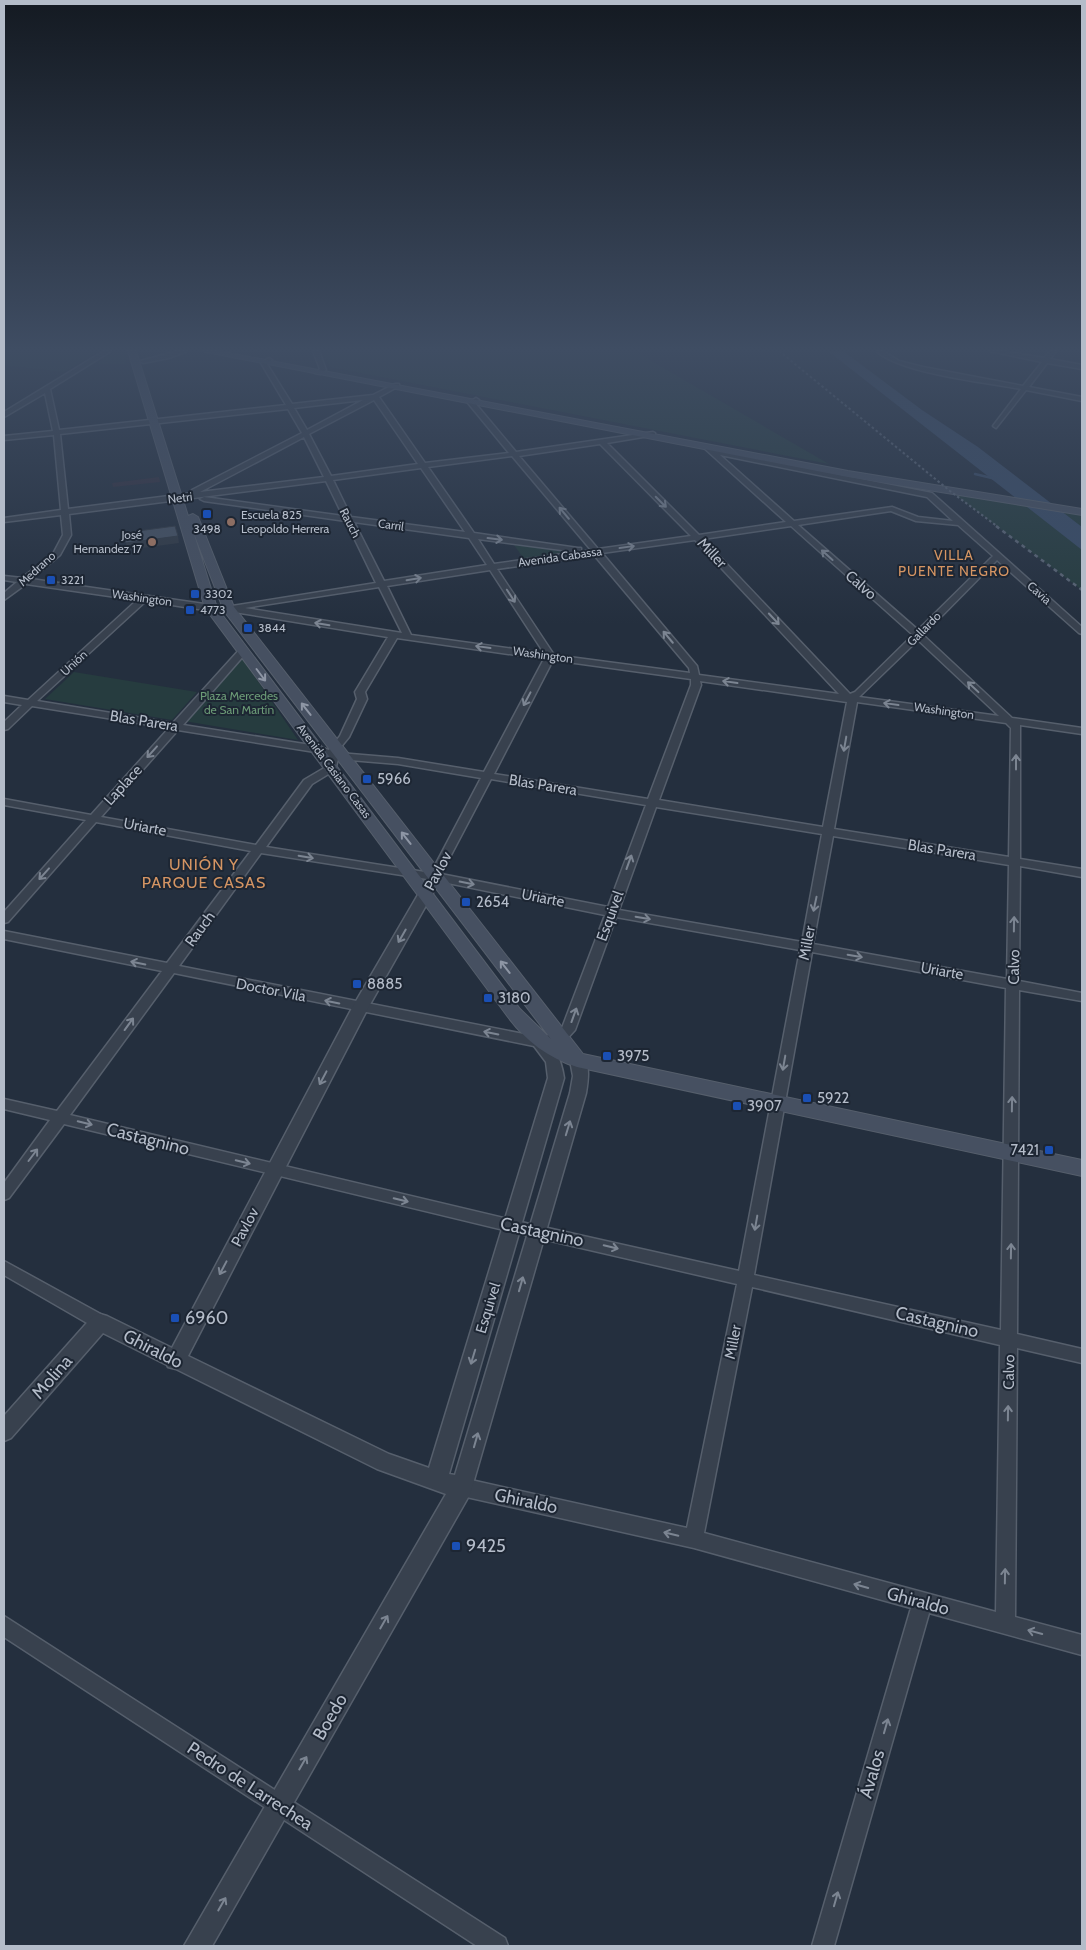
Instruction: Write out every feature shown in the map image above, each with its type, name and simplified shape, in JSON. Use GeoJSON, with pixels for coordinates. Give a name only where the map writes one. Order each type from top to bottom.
{"type":"FeatureCollection","features":[{"type":"Feature","properties":{"kind":"main road","name":"Avenida Casiano Casas"},"geometry":{"type":"LineString","coordinates":[[164,442],[211,608],[317,749],[336,757],[436,877],[578,1060]]}},
{"type":"Feature","properties":{"kind":"main road"},"geometry":{"type":"LineString","coordinates":[[678,442],[927,491],[1082,512]]}},
{"type":"Feature","properties":{"kind":"main road","name":"Avenida Casiano Casas"},"geometry":{"type":"LineString","coordinates":[[181,498],[228,608],[336,757],[412,875],[514,1013],[539,1042],[554,1052],[578,1060],[1082,1168]]}},
{"type":"Feature","properties":{"kind":"street","name":"Medrano"},"geometry":{"type":"LineString","coordinates":[[4,597],[56,555],[67,535],[58,442]]}},
{"type":"Feature","properties":{"kind":"street"},"geometry":{"type":"LineString","coordinates":[[181,498],[290,442]]}},
{"type":"Feature","properties":{"kind":"street","name":"Rauch"},"geometry":{"type":"LineString","coordinates":[[310,442],[408,637]]}},
{"type":"Feature","properties":{"kind":"street"},"geometry":{"type":"LineString","coordinates":[[405,442],[472,536],[550,656]]}},
{"type":"Feature","properties":{"kind":"street"},"geometry":{"type":"LineString","coordinates":[[505,442],[694,668],[695,677]]}},
{"type":"Feature","properties":{"kind":"street","name":"Netri"},"geometry":{"type":"LineString","coordinates":[[4,520],[602,442]]}},
{"type":"Feature","properties":{"kind":"street","name":"Miller"},"geometry":{"type":"LineString","coordinates":[[602,442],[697,537],[852,702],[746,1278],[694,1539]]}},
{"type":"Feature","properties":{"kind":"street","name":"Calvo"},"geometry":{"type":"LineString","coordinates":[[708,449],[792,522],[1016,727],[1010,1339],[1004,1625]]}},
{"type":"Feature","properties":{"kind":"street","name":"Cavia"},"geometry":{"type":"LineString","coordinates":[[927,491],[1082,631]]}},
{"type":"Feature","properties":{"kind":"street","name":"Carril"},"geometry":{"type":"LineString","coordinates":[[181,498],[596,552]]}},
{"type":"Feature","properties":{"kind":"street","name":"Avenida Cabassa"},"geometry":{"type":"LineString","coordinates":[[228,608],[892,508],[904,516],[921,520],[961,523]]}},
{"type":"Feature","properties":{"kind":"street","name":"Gallardo"},"geometry":{"type":"LineString","coordinates":[[848,698],[858,694],[997,556]]}},
{"type":"Feature","properties":{"kind":"street","name":"Washington"},"geometry":{"type":"LineString","coordinates":[[4,578],[211,608],[228,608],[394,635],[1082,731]]}},
{"type":"Feature","properties":{"kind":"street","name":"Unión"},"geometry":{"type":"LineString","coordinates":[[4,727],[144,598]]}},
{"type":"Feature","properties":{"kind":"street","name":"Rauch"},"geometry":{"type":"LineString","coordinates":[[4,1194],[308,782],[336,757],[362,698],[360,692],[394,635]]}},
{"type":"Feature","properties":{"kind":"street","name":"Laplace"},"geometry":{"type":"LineString","coordinates":[[4,920],[243,651]]}},
{"type":"Feature","properties":{"kind":"street","name":"Pavlov"},"geometry":{"type":"LineString","coordinates":[[175,1361],[360,1008],[436,877],[550,656]]}},
{"type":"Feature","properties":{"kind":"street","name":"Esquivel"},"geometry":{"type":"LineString","coordinates":[[560,1038],[568,1030],[696,685],[695,677]]}},
{"type":"Feature","properties":{"kind":"street","name":"Blas Parera"},"geometry":{"type":"LineString","coordinates":[[4,699],[317,749]]}},
{"type":"Feature","properties":{"kind":"street","name":"Blas Parera"},"geometry":{"type":"LineString","coordinates":[[336,757],[365,757],[398,761],[1082,872]]}},
{"type":"Feature","properties":{"kind":"street","name":"Uriarte"},"geometry":{"type":"LineString","coordinates":[[4,802],[258,849],[412,875],[436,877],[611,912],[1082,997]]}},
{"type":"Feature","properties":{"kind":"street","name":"Doctor Vila"},"geometry":{"type":"LineString","coordinates":[[4,936],[539,1042]]}},
{"type":"Feature","properties":{"kind":"street"},"geometry":{"type":"LineString","coordinates":[[539,1042],[560,1038]]}},
{"type":"Feature","properties":{"kind":"street","name":"Esquivel"},"geometry":{"type":"LineString","coordinates":[[436,1481],[556,1078],[554,1061],[539,1042]]}},
{"type":"Feature","properties":{"kind":"street","name":"Esquivel"},"geometry":{"type":"LineString","coordinates":[[462,1487],[578,1093],[581,1076],[578,1060]]}},
{"type":"Feature","properties":{"kind":"street","name":"Castagnino"},"geometry":{"type":"LineString","coordinates":[[4,1104],[512,1226],[1082,1356]]}},
{"type":"Feature","properties":{"kind":"street","name":"Ghiraldo"},"geometry":{"type":"LineString","coordinates":[[4,1268],[100,1322],[175,1361],[384,1462],[436,1481],[694,1539],[1082,1645]]}},
{"type":"Feature","properties":{"kind":"street","name":"Molina"},"geometry":{"type":"LineString","coordinates":[[4,1431],[100,1322]]}},
{"type":"Feature","properties":{"kind":"street","name":"Boedo"},"geometry":{"type":"LineString","coordinates":[[197,1946],[462,1487]]}},
{"type":"Feature","properties":{"kind":"street","name":"Ávalos"},"geometry":{"type":"LineString","coordinates":[[823,1946],[922,1602]]}},
{"type":"Feature","properties":{"kind":"street","name":"Pedro de Larrechea"},"geometry":{"type":"LineString","coordinates":[[4,1626],[497,1946]]}},
{"type":"Feature","properties":{"kind":"shaded area"},"geometry":{"type":"Polygon","coordinates":[[[159,477],[160,482],[113,487],[112,483],[159,477]]]}},
{"type":"Feature","properties":{"kind":"green space"},"geometry":{"type":"Polygon","coordinates":[[[716,442],[791,442],[829,464],[716,442]]]}},
{"type":"Feature","properties":{"kind":"green space"},"geometry":{"type":"Polygon","coordinates":[[[950,491],[1082,512],[1082,590],[1071,582],[950,491]]]}},
{"type":"Feature","properties":{"kind":"green space"},"geometry":{"type":"Polygon","coordinates":[[[514,545],[562,550],[565,552],[524,559],[514,545]]]}},
{"type":"Feature","properties":{"kind":"green space","name":"Plaza Mercedes de San Martín"},"geometry":{"type":"Polygon","coordinates":[[[242,658],[298,740],[184,721],[242,658]]]}},
{"type":"Feature","properties":{"kind":"green space","name":"Plaza Mercedes de San Martín"},"geometry":{"type":"Polygon","coordinates":[[[74,672],[197,692],[172,720],[45,699],[74,672]]]}},
{"type":"Feature","properties":{"kind":"water"},"geometry":{"type":"Polygon","coordinates":[[[944,442],[970,442],[1082,527],[1082,550],[944,442]]]}},
{"type":"Feature","properties":{"kind":"building"},"geometry":{"type":"Polygon","coordinates":[[[175,526],[178,536],[126,543],[123,533],[175,526]]]}},
{"type":"Feature","properties":{"kind":"waterway"},"geometry":{"type":"LineString","coordinates":[[975,474],[996,479]]}},
{"type":"Feature","properties":{"kind":"railway"},"geometry":{"type":"LineString","coordinates":[[890,442],[998,527]]}},
{"type":"Feature","properties":{"kind":"railway"},"geometry":{"type":"LineString","coordinates":[[996,526],[1082,590]]}},
{"type":"Feature","properties":{"kind":"place","name":"3498"},"geometry":{"type":"Point","coordinates":[207,514]}},
{"type":"Feature","properties":{"kind":"place","name":"Escuela 825 Leopoldo Herrera"},"geometry":{"type":"Point","coordinates":[231,522]}},
{"type":"Feature","properties":{"kind":"place","name":"José Hernandez 17"},"geometry":{"type":"Point","coordinates":[152,542]}},
{"type":"Feature","properties":{"kind":"place","name":"3221"},"geometry":{"type":"Point","coordinates":[51,580]}},
{"type":"Feature","properties":{"kind":"place","name":"3302"},"geometry":{"type":"Point","coordinates":[195,594]}},
{"type":"Feature","properties":{"kind":"place","name":"4773"},"geometry":{"type":"Point","coordinates":[190,610]}},
{"type":"Feature","properties":{"kind":"place","name":"3844"},"geometry":{"type":"Point","coordinates":[248,628]}},
{"type":"Feature","properties":{"kind":"place","name":"5966"},"geometry":{"type":"Point","coordinates":[367,779]}},
{"type":"Feature","properties":{"kind":"place","name":"2654"},"geometry":{"type":"Point","coordinates":[466,902]}},
{"type":"Feature","properties":{"kind":"place","name":"8885"},"geometry":{"type":"Point","coordinates":[357,984]}},
{"type":"Feature","properties":{"kind":"place","name":"3180"},"geometry":{"type":"Point","coordinates":[488,998]}},
{"type":"Feature","properties":{"kind":"place","name":"3975"},"geometry":{"type":"Point","coordinates":[607,1056]}},
{"type":"Feature","properties":{"kind":"place","name":"5922"},"geometry":{"type":"Point","coordinates":[807,1098]}},
{"type":"Feature","properties":{"kind":"place","name":"3907"},"geometry":{"type":"Point","coordinates":[737,1106]}},
{"type":"Feature","properties":{"kind":"place","name":"7421"},"geometry":{"type":"Point","coordinates":[1049,1150]}},
{"type":"Feature","properties":{"kind":"place","name":"6960"},"geometry":{"type":"Point","coordinates":[175,1318]}},
{"type":"Feature","properties":{"kind":"place","name":"9425"},"geometry":{"type":"Point","coordinates":[456,1546]}},
{"type":"Feature","properties":{"kind":"district","name":"VILLA PUENTE NEGRO"},"geometry":{"type":"Point","coordinates":[954,564]}},
{"type":"Feature","properties":{"kind":"district","name":"UNIÓN Y PARQUE CASAS"},"geometry":{"type":"Point","coordinates":[204,873]}}]}
